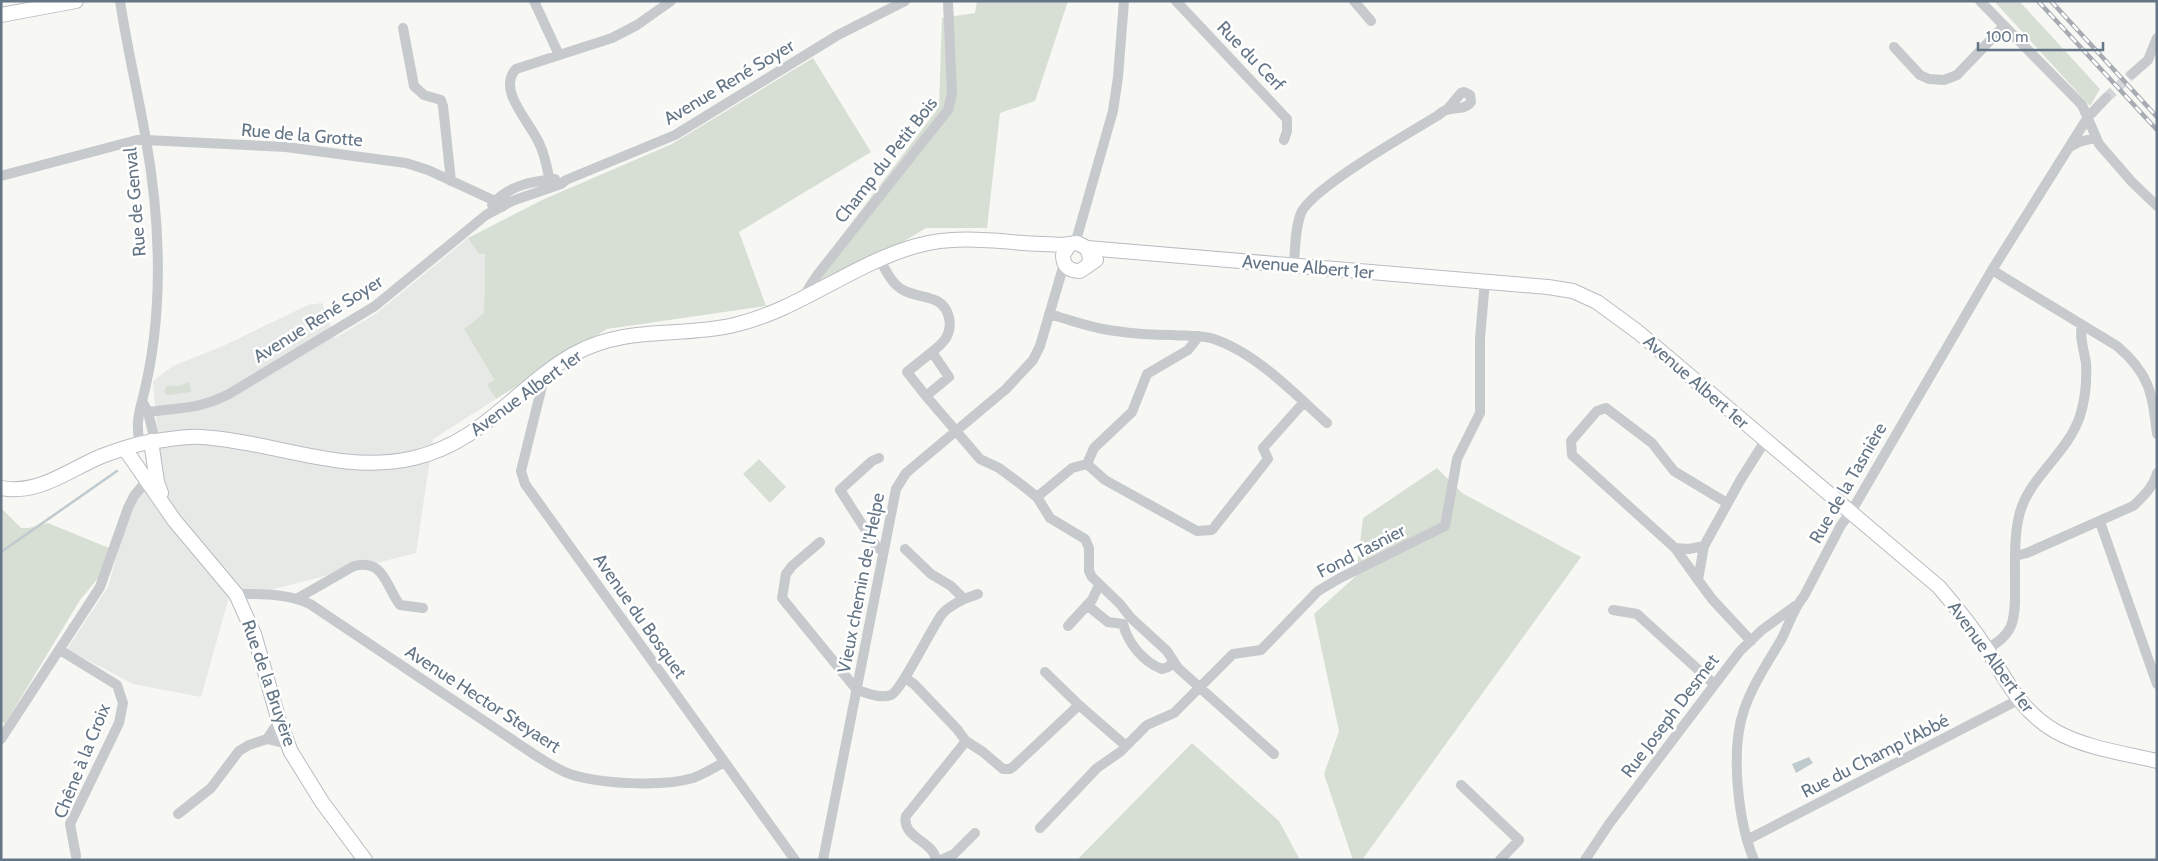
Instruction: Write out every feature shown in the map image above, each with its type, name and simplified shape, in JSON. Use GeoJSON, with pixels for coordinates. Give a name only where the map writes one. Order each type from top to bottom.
{"type":"FeatureCollection","features":[{"type":"Feature","properties":{"kind":"main road"},"geometry":{"type":"LineString","coordinates":[[1,15],[76,1]]}},
{"type":"Feature","properties":{"kind":"main road","name":"Avenue Albert 1er"},"geometry":{"type":"LineString","coordinates":[[1,488],[13,490],[33,488],[104,455],[149,442],[201,437],[349,463],[376,464],[395,462],[431,454],[470,435],[545,374],[575,353],[620,336],[649,332],[703,330],[733,325],[783,309],[880,260],[916,246],[937,241],[962,239],[1036,244],[1090,258],[1089,263],[1118,251]]}},
{"type":"Feature","properties":{"kind":"main road","name":"Avenue Albert 1er"},"geometry":{"type":"LineString","coordinates":[[1072,254],[1098,248],[1485,281],[1573,291],[1597,302],[1638,332],[1939,587],[1960,611],[1987,649],[2018,700],[2042,723],[2071,739],[2157,761]]}},
{"type":"Feature","properties":{"kind":"main road","name":"Rue de la Bruyère"},"geometry":{"type":"LineString","coordinates":[[149,442],[157,482],[168,510]]}},
{"type":"Feature","properties":{"kind":"main road","name":"Rue de la Bruyère"},"geometry":{"type":"LineString","coordinates":[[125,449],[198,551],[236,594],[254,634],[279,720],[288,744],[318,796],[365,860]]}},
{"type":"Feature","properties":{"kind":"street","name":"Rue de Genval"},"geometry":{"type":"LineString","coordinates":[[120,1],[146,140],[156,222],[156,338],[152,366],[138,418],[137,431],[149,442]]}},
{"type":"Feature","properties":{"kind":"street"},"geometry":{"type":"LineString","coordinates":[[534,1],[559,54]]}},
{"type":"Feature","properties":{"kind":"street"},"geometry":{"type":"LineString","coordinates":[[550,183],[540,144],[509,91],[510,75],[516,68],[612,38],[637,25],[671,1]]}},
{"type":"Feature","properties":{"kind":"street","name":"Avenue René Soyer"},"geometry":{"type":"LineString","coordinates":[[148,412],[185,410],[204,405],[246,384],[375,306],[486,215],[498,204],[505,192],[532,181],[550,183],[566,180],[675,135],[838,35],[905,1]]}},
{"type":"Feature","properties":{"kind":"street","name":"Champ du Petit Bois"},"geometry":{"type":"LineString","coordinates":[[806,297],[810,286],[818,274],[948,110],[952,94],[948,1]]}},
{"type":"Feature","properties":{"kind":"street","name":"Vieux chemin de l'Helpe"},"geometry":{"type":"LineString","coordinates":[[824,860],[883,552],[894,500],[900,482],[913,466],[1006,389],[1025,370],[1040,346],[1058,284],[1072,254],[1113,111],[1118,77],[1124,1]]}},
{"type":"Feature","properties":{"kind":"street","name":"Rue du Cerf"},"geometry":{"type":"LineString","coordinates":[[1176,1],[1287,119],[1287,131],[1284,140]]}},
{"type":"Feature","properties":{"kind":"street"},"geometry":{"type":"LineString","coordinates":[[1354,1],[1371,21]]}},
{"type":"Feature","properties":{"kind":"street"},"geometry":{"type":"LineString","coordinates":[[1980,1],[2082,105],[2095,138],[2107,155],[2157,206]]}},
{"type":"Feature","properties":{"kind":"street"},"geometry":{"type":"LineString","coordinates":[[1894,47],[1920,75],[1929,79],[1944,80],[1958,75],[2004,26]]}},
{"type":"Feature","properties":{"kind":"street"},"geometry":{"type":"LineString","coordinates":[[404,28],[414,86],[424,95],[441,100],[443,106],[451,181]]}},
{"type":"Feature","properties":{"kind":"street"},"geometry":{"type":"LineString","coordinates":[[2132,74],[2154,54],[2154,42],[2157,38]]}},
{"type":"Feature","properties":{"kind":"street","name":"Rue de la Tasnière"},"geometry":{"type":"LineString","coordinates":[[1754,860],[1740,809],[1737,776],[1738,733],[1748,699],[1785,633],[1796,605],[1804,596],[1841,525],[1851,512],[1992,270],[2088,117],[2106,98]]}},
{"type":"Feature","properties":{"kind":"street"},"geometry":{"type":"LineString","coordinates":[[1294,266],[1298,224],[1308,202],[1322,189],[1447,110]]}},
{"type":"Feature","properties":{"kind":"street"},"geometry":{"type":"LineString","coordinates":[[2069,147],[2095,138]]}},
{"type":"Feature","properties":{"kind":"street","name":"Rue de la Grotte"},"geometry":{"type":"LineString","coordinates":[[1,176],[137,140],[286,147],[406,162],[428,170],[498,204]]}},
{"type":"Feature","properties":{"kind":"street"},"geometry":{"type":"LineString","coordinates":[[880,260],[896,285],[904,291],[937,301],[946,309],[949,316],[949,329],[946,338],[907,372],[980,459],[998,468],[1037,497],[1050,518],[1085,539],[1089,548],[1089,571],[1099,585],[1120,604],[1126,620],[1130,643],[1152,664],[1162,669],[1168,668],[1173,662]]}},
{"type":"Feature","properties":{"kind":"street"},"geometry":{"type":"LineString","coordinates":[[1992,270],[2116,346],[2131,358],[2143,373],[2150,391],[2157,434]]}},
{"type":"Feature","properties":{"kind":"street","name":"Fond Tasnier"},"geometry":{"type":"LineString","coordinates":[[1040,828],[1097,768],[1126,746],[1147,725],[1174,714],[1233,654],[1261,650],[1327,584],[1445,526],[1457,459],[1480,413],[1480,338],[1485,281]]}},
{"type":"Feature","properties":{"kind":"street"},"geometry":{"type":"LineString","coordinates":[[1049,314],[1095,328],[1198,336],[1233,347],[1254,360],[1327,423]]}},
{"type":"Feature","properties":{"kind":"street"},"geometry":{"type":"LineString","coordinates":[[1987,649],[1998,643],[2011,625],[2015,601],[2016,533],[2025,498],[2061,452],[2080,416],[2086,380],[2086,364],[2081,335],[2082,325]]}},
{"type":"Feature","properties":{"kind":"street"},"geometry":{"type":"LineString","coordinates":[[1087,464],[1094,448],[1132,412],[1147,374],[1188,350],[1198,336]]}},
{"type":"Feature","properties":{"kind":"street"},"geometry":{"type":"LineString","coordinates":[[926,396],[948,377],[932,352]]}},
{"type":"Feature","properties":{"kind":"street","name":"Avenue du Bosquet"},"geometry":{"type":"LineString","coordinates":[[545,374],[521,471],[525,484],[795,860]]}},
{"type":"Feature","properties":{"kind":"street"},"geometry":{"type":"LineString","coordinates":[[142,401],[148,412],[149,442]]}},
{"type":"Feature","properties":{"kind":"street"},"geometry":{"type":"LineString","coordinates":[[1087,464],[1106,480],[1197,532],[1212,530],[1268,459],[1264,448],[1304,402]]}},
{"type":"Feature","properties":{"kind":"street"},"geometry":{"type":"LineString","coordinates":[[1727,503],[1674,471],[1652,443],[1606,408],[1597,411],[1571,442],[1572,455],[1675,548],[1712,599],[1751,641]]}},
{"type":"Feature","properties":{"kind":"street"},"geometry":{"type":"LineString","coordinates":[[143,429],[149,442]]}},
{"type":"Feature","properties":{"kind":"street"},"geometry":{"type":"LineString","coordinates":[[1698,580],[1704,546],[1727,503],[1765,441]]}},
{"type":"Feature","properties":{"kind":"street"},"geometry":{"type":"LineString","coordinates":[[879,458],[872,461],[840,490],[876,546],[883,552]]}},
{"type":"Feature","properties":{"kind":"street"},"geometry":{"type":"LineString","coordinates":[[1037,497],[1072,468],[1087,464]]}},
{"type":"Feature","properties":{"kind":"street"},"geometry":{"type":"LineString","coordinates":[[2015,556],[2027,553],[2134,506],[2146,495],[2157,473]]}},
{"type":"Feature","properties":{"kind":"street"},"geometry":{"type":"LineString","coordinates":[[1,739],[100,587],[128,508],[134,496],[148,480]]}},
{"type":"Feature","properties":{"kind":"street"},"geometry":{"type":"LineString","coordinates":[[2100,522],[2157,684]]}},
{"type":"Feature","properties":{"kind":"street"},"geometry":{"type":"LineString","coordinates":[[820,542],[792,566],[786,574],[782,598],[857,690],[874,696],[891,695],[899,688],[925,640],[943,614],[949,607],[978,594]]}},
{"type":"Feature","properties":{"kind":"street"},"geometry":{"type":"LineString","coordinates":[[1675,548],[1689,549],[1704,546]]}},
{"type":"Feature","properties":{"kind":"street"},"geometry":{"type":"LineString","coordinates":[[905,549],[931,574],[951,586],[964,599]]}},
{"type":"Feature","properties":{"kind":"street"},"geometry":{"type":"LineString","coordinates":[[298,598],[349,569],[364,564],[378,570],[386,579],[400,605],[424,608]]}},
{"type":"Feature","properties":{"kind":"street"},"geometry":{"type":"LineString","coordinates":[[1068,626],[1087,605],[1099,585]]}},
{"type":"Feature","properties":{"kind":"street","name":"Avenue Hector Steyaert"},"geometry":{"type":"LineString","coordinates":[[236,594],[298,598],[343,625],[535,756],[567,773],[609,781],[667,783],[697,776],[724,762]]}},
{"type":"Feature","properties":{"kind":"street"},"geometry":{"type":"LineString","coordinates":[[1087,605],[1108,622],[1126,620],[1167,651],[1173,662],[1200,688],[1274,754]]}},
{"type":"Feature","properties":{"kind":"street","name":"Rue Joseph Desmet"},"geometry":{"type":"LineString","coordinates":[[1585,860],[1740,651],[1762,630],[1796,605]]}},
{"type":"Feature","properties":{"kind":"street"},"geometry":{"type":"LineString","coordinates":[[1613,610],[1637,614],[1714,684]]}},
{"type":"Feature","properties":{"kind":"street","name":"Chêne à la Croix"},"geometry":{"type":"LineString","coordinates":[[60,650],[117,685],[123,703],[119,723],[70,824],[76,856]]}},
{"type":"Feature","properties":{"kind":"street"},"geometry":{"type":"LineString","coordinates":[[1044,672],[1126,746]]}},
{"type":"Feature","properties":{"kind":"street"},"geometry":{"type":"LineString","coordinates":[[905,678],[914,684],[966,741],[1003,769],[1010,769],[1079,705]]}},
{"type":"Feature","properties":{"kind":"street","name":"Rue du Champ l'Abbé"},"geometry":{"type":"LineString","coordinates":[[1747,840],[2018,700]]}},
{"type":"Feature","properties":{"kind":"street"},"geometry":{"type":"LineString","coordinates":[[267,739],[279,720]]}},
{"type":"Feature","properties":{"kind":"street"},"geometry":{"type":"LineString","coordinates":[[178,814],[211,788],[239,751],[249,744],[267,739],[288,744]]}},
{"type":"Feature","properties":{"kind":"street"},"geometry":{"type":"LineString","coordinates":[[936,860],[933,852],[907,830],[904,823],[906,816],[966,741]]}},
{"type":"Feature","properties":{"kind":"street"},"geometry":{"type":"LineString","coordinates":[[1461,785],[1519,840],[1500,860]]}},
{"type":"Feature","properties":{"kind":"street"},"geometry":{"type":"LineString","coordinates":[[941,860],[954,854],[975,833]]}},
{"type":"Feature","properties":{"kind":"shaded area"},"geometry":{"type":"Polygon","coordinates":[[[977,1],[1068,1],[1035,101],[1000,113],[987,228],[926,228],[901,243],[801,290],[939,107],[942,18],[975,13],[977,1]]]}},
{"type":"Feature","properties":{"kind":"shaded area"},"geometry":{"type":"Polygon","coordinates":[[[1994,1],[2019,1],[2100,89],[2090,106],[1994,1]]]}},
{"type":"Feature","properties":{"kind":"shaded area"},"geometry":{"type":"Polygon","coordinates":[[[813,58],[871,152],[739,232],[766,306],[607,329],[496,399],[487,385],[494,380],[464,329],[484,313],[485,254],[479,254],[468,238],[542,200],[672,144],[813,58]]]}},
{"type":"Feature","properties":{"kind":"shaded area"},"geometry":{"type":"Polygon","coordinates":[[[468,238],[479,251],[485,254],[484,313],[464,329],[494,381],[487,385],[496,399],[433,439],[416,553],[262,592],[229,597],[201,697],[133,684],[67,649],[108,587],[131,504],[158,440],[153,381],[173,366],[223,346],[308,305],[322,303],[335,338],[377,313],[468,238]]]}},
{"type":"Feature","properties":{"kind":"shaded area"},"geometry":{"type":"Polygon","coordinates":[[[189,382],[191,392],[168,395],[164,392],[166,386],[178,386],[189,382]]]}},
{"type":"Feature","properties":{"kind":"shaded area"},"geometry":{"type":"Polygon","coordinates":[[[759,459],[786,487],[770,503],[743,474],[759,459]]]}},
{"type":"Feature","properties":{"kind":"shaded area"},"geometry":{"type":"Polygon","coordinates":[[[1437,468],[1462,493],[1581,557],[1362,860],[1353,860],[1324,774],[1339,731],[1314,614],[1356,576],[1363,518],[1437,468]]]}},
{"type":"Feature","properties":{"kind":"shaded area"},"geometry":{"type":"Polygon","coordinates":[[[1,508],[21,528],[48,523],[109,548],[99,577],[80,600],[5,724],[1,721],[1,508]]]}},
{"type":"Feature","properties":{"kind":"shaded area"},"geometry":{"type":"Polygon","coordinates":[[[1192,743],[1279,821],[1300,860],[1077,860],[1192,743]]]}},
{"type":"Feature","properties":{"kind":"shaded area"},"geometry":{"type":"Polygon","coordinates":[[[1809,757],[1813,763],[1796,773],[1792,764],[1809,757]]]}},
{"type":"Feature","properties":{"kind":"waterway"},"geometry":{"type":"LineString","coordinates":[[1,552],[117,471]]}},
{"type":"Feature","properties":{"kind":"tunnel"},"geometry":{"type":"LineString","coordinates":[[2106,98],[2132,74]]}},
{"type":"Feature","properties":{"kind":"railway"},"geometry":{"type":"LineString","coordinates":[[2038,1],[2157,130]]}},
{"type":"Feature","properties":{"kind":"railway"},"geometry":{"type":"LineString","coordinates":[[2051,1],[2157,117]]}}]}
